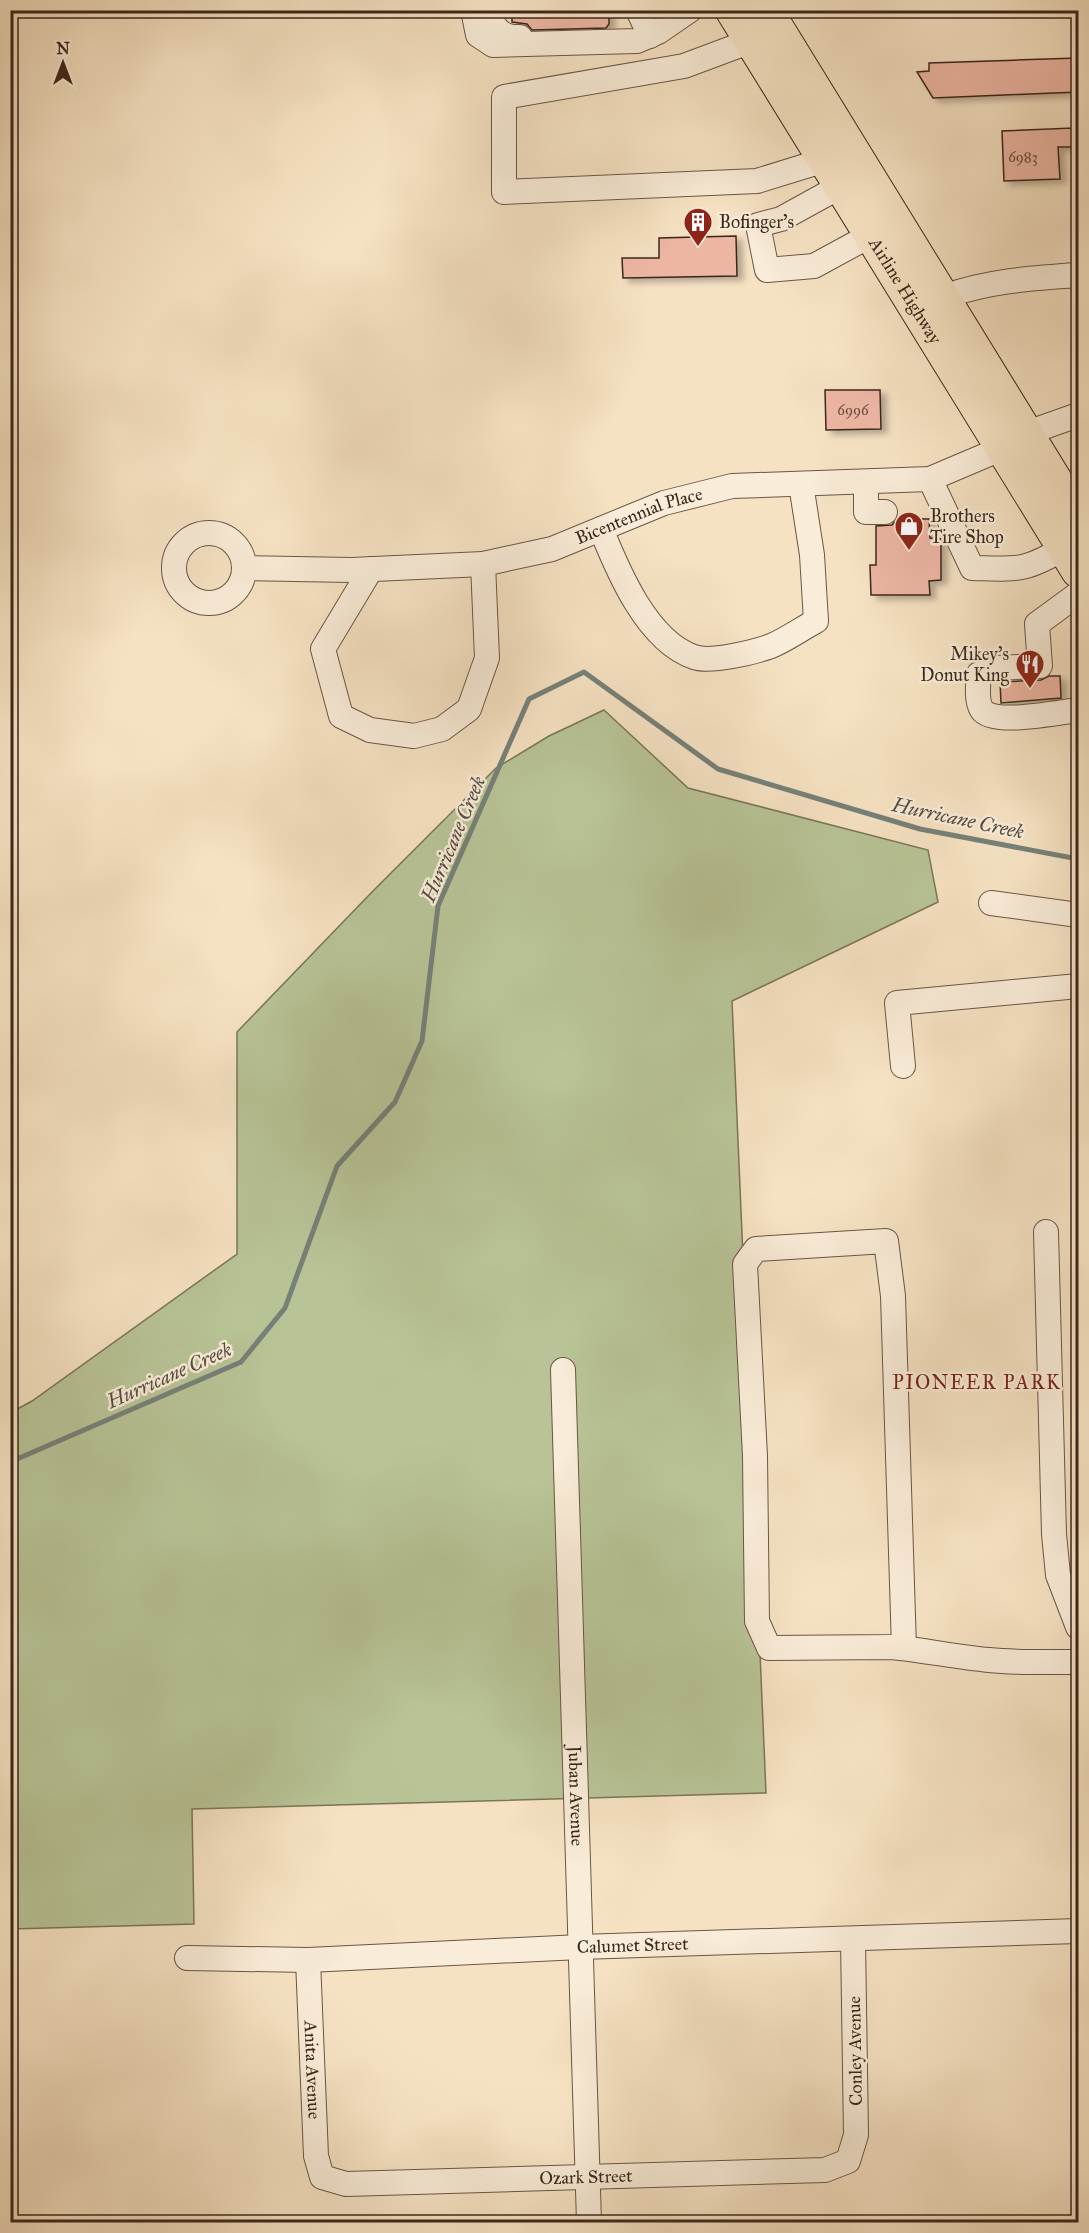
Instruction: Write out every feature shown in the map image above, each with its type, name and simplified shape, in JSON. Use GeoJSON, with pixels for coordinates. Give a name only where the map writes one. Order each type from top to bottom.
{"type":"FeatureCollection","features":[{"type":"Feature","properties":{"kind":"highway","name":"Airline Highway"},"geometry":{"type":"LineString","coordinates":[[732,10],[751,41],[839,165],[943,297],[1015,440],[1075,569]]}},
{"type":"Feature","properties":{"kind":"highway","name":"Airline Highway"},"geometry":{"type":"LineString","coordinates":[[766,10],[871,235],[1015,440],[1078,517]]}},
{"type":"Feature","properties":{"kind":"street"},"geometry":{"type":"LineString","coordinates":[[638,10],[650,36]]}},
{"type":"Feature","properties":{"kind":"street"},"geometry":{"type":"LineString","coordinates":[[486,12],[478,35],[493,45],[637,41],[650,36],[690,10]]}},
{"type":"Feature","properties":{"kind":"street"},"geometry":{"type":"LineString","coordinates":[[751,41],[684,66],[504,97],[504,192],[757,181],[839,165]]}},
{"type":"Feature","properties":{"kind":"street"},"geometry":{"type":"LineString","coordinates":[[839,165],[781,219],[758,225],[767,270],[814,266],[871,235]]}},
{"type":"Feature","properties":{"kind":"street"},"geometry":{"type":"LineString","coordinates":[[943,297],[970,288],[1013,279],[1078,275]]}},
{"type":"Feature","properties":{"kind":"street","name":"Bicentennial Place"},"geometry":{"type":"LineString","coordinates":[[245,568],[371,569],[483,564],[552,549],[664,503],[732,486],[930,479],[1015,440],[1078,415]]}},
{"type":"Feature","properties":{"kind":"street"},"geometry":{"type":"LineString","coordinates":[[930,479],[972,568],[1035,565],[1075,569],[1037,624],[1040,666],[995,668],[979,674],[978,691],[981,708],[986,715],[1004,718],[1078,710]]}},
{"type":"Feature","properties":{"kind":"street"},"geometry":{"type":"LineString","coordinates":[[865,512],[866,482]]}},
{"type":"Feature","properties":{"kind":"street"},"geometry":{"type":"LineString","coordinates":[[601,529],[622,581],[668,641],[695,658],[726,657],[772,645],[816,621],[812,555],[801,484]]}},
{"type":"Feature","properties":{"kind":"street"},"geometry":{"type":"LineString","coordinates":[[371,569],[323,649],[330,677],[341,716],[370,730],[414,736],[442,729],[468,710],[487,658],[483,564]]}},
{"type":"Feature","properties":{"kind":"street"},"geometry":{"type":"LineString","coordinates":[[991,903],[1078,915]]}},
{"type":"Feature","properties":{"kind":"street"},"geometry":{"type":"LineString","coordinates":[[903,1066],[897,1003],[1078,986]]}},
{"type":"Feature","properties":{"kind":"street"},"geometry":{"type":"LineString","coordinates":[[1046,1232],[1054,1534],[1058,1575],[1078,1627]]}},
{"type":"Feature","properties":{"kind":"street"},"geometry":{"type":"LineString","coordinates":[[904,1648],[893,1296],[886,1242],[756,1249],[745,1264],[754,1456],[757,1621],[769,1648],[904,1648],[989,1660],[1078,1662]]}},
{"type":"Feature","properties":{"kind":"street","name":"Juban Avenue"},"geometry":{"type":"LineString","coordinates":[[563,1370],[589,2223]]}},
{"type":"Feature","properties":{"kind":"street","name":"Calumet Street"},"geometry":{"type":"LineString","coordinates":[[187,1958],[308,1960],[579,1947],[1078,1931]]}},
{"type":"Feature","properties":{"kind":"street","name":"Conley Avenue"},"geometry":{"type":"LineString","coordinates":[[848,2161],[856,2135],[853,1940]]}},
{"type":"Feature","properties":{"kind":"street","name":"Anita Avenue"},"geometry":{"type":"LineString","coordinates":[[308,1960],[316,2156],[322,2176]]}},
{"type":"Feature","properties":{"kind":"street","name":"Ozark Street"},"geometry":{"type":"LineString","coordinates":[[322,2176],[346,2184],[588,2179],[825,2170],[848,2161]]}},
{"type":"Feature","properties":{"kind":"green space"},"geometry":{"type":"Polygon","coordinates":[[[604,710],[688,788],[928,850],[938,902],[732,1001],[766,1793],[192,1809],[194,1924],[11,1929],[10,1413],[32,1401],[237,1254],[237,1032],[496,768],[549,736],[604,710]]]}},
{"type":"Feature","properties":{"kind":"building"},"geometry":{"type":"Polygon","coordinates":[[[512,10],[609,10],[609,24],[606,28],[532,30],[527,24],[512,22],[512,10]]]}},
{"type":"Feature","properties":{"kind":"building"},"geometry":{"type":"Polygon","coordinates":[[[1078,58],[1078,92],[933,98],[917,72],[929,71],[929,63],[1078,58]]]}},
{"type":"Feature","properties":{"kind":"building"},"geometry":{"type":"Polygon","coordinates":[[[1073,128],[1074,147],[1058,147],[1060,179],[1004,181],[1002,131],[1073,128]]]}},
{"type":"Feature","properties":{"kind":"building","name":"Bofinger's"},"geometry":{"type":"Polygon","coordinates":[[[736,236],[737,276],[623,278],[622,258],[659,258],[659,238],[736,236]]]}},
{"type":"Feature","properties":{"kind":"building"},"geometry":{"type":"Polygon","coordinates":[[[825,390],[880,390],[881,429],[826,430],[825,390]]]}},
{"type":"Feature","properties":{"kind":"building","name":"Brothers Tire Shop"},"geometry":{"type":"Polygon","coordinates":[[[897,519],[929,519],[930,538],[941,539],[941,580],[929,581],[930,595],[871,595],[870,565],[876,565],[876,526],[892,525],[897,519]]]}},
{"type":"Feature","properties":{"kind":"building","name":"Mikey's Donut King"},"geometry":{"type":"Polygon","coordinates":[[[1049,676],[1060,676],[1061,698],[1001,703],[1000,682],[1041,680],[1049,676]]]}},
{"type":"Feature","properties":{"kind":"waterway","name":"Hurricane Creek"},"geometry":{"type":"LineString","coordinates":[[10,1462],[241,1362],[285,1308],[337,1166],[395,1102],[422,1041],[438,906],[529,699],[584,672],[718,769],[920,829],[1078,859]]}},
{"type":"Feature","properties":{"kind":"place","name":"Bofinger's"},"geometry":{"type":"Point","coordinates":[698,248]}},
{"type":"Feature","properties":{"kind":"place","name":"Brothers Tire Shop"},"geometry":{"type":"Point","coordinates":[909,552]}},
{"type":"Feature","properties":{"kind":"place","name":"Mikey's Donut King"},"geometry":{"type":"Point","coordinates":[1030,690]}},
{"type":"Feature","properties":{"kind":"district","name":"PIONEER PARK"},"geometry":{"type":"Point","coordinates":[977,1382]}}]}
